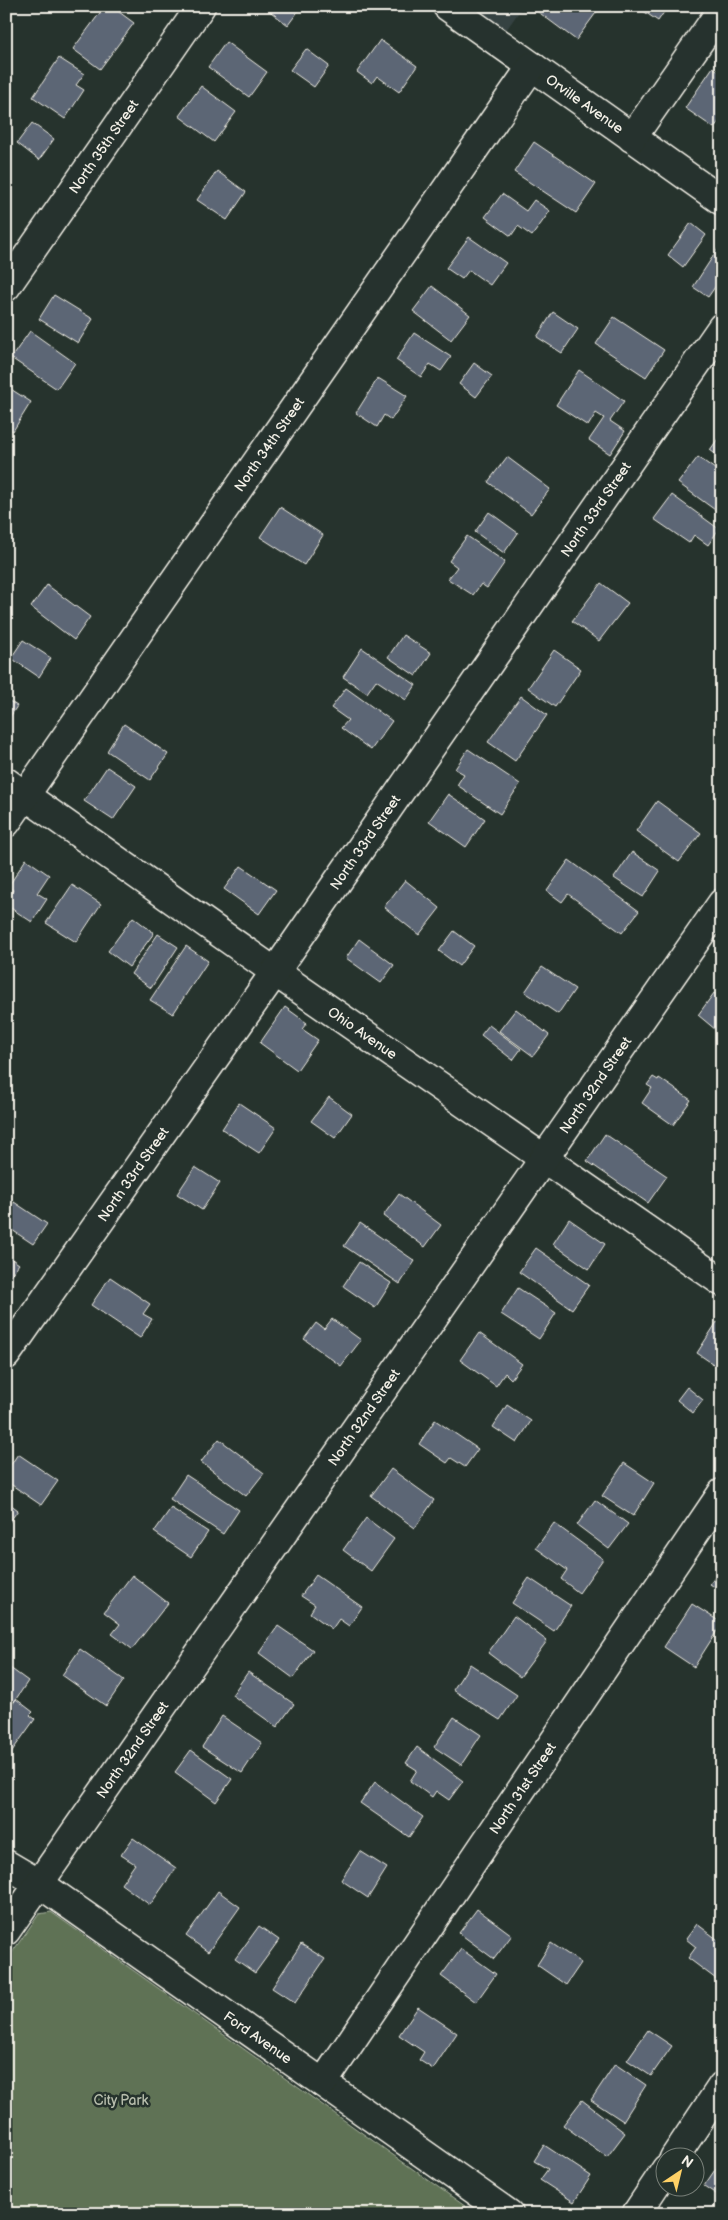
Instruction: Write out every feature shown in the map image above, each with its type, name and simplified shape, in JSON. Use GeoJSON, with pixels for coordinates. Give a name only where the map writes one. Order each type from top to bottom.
{"type":"FeatureCollection","features":[{"type":"Feature","properties":{"kind":"street","name":"North 35th Street"},"geometry":{"type":"LineString","coordinates":[[6,287],[201,6]]}},
{"type":"Feature","properties":{"kind":"street","name":"Orville Avenue"},"geometry":{"type":"LineString","coordinates":[[447,6],[722,201]]}},
{"type":"Feature","properties":{"kind":"street"},"geometry":{"type":"LineString","coordinates":[[632,138],[722,9]]}},
{"type":"Feature","properties":{"kind":"street","name":"North 34th Street"},"geometry":{"type":"LineString","coordinates":[[6,823],[16,789],[532,66]]}},
{"type":"Feature","properties":{"kind":"street","name":"North 33rd Street"},"geometry":{"type":"LineString","coordinates":[[6,1355],[275,972],[722,327]]}},
{"type":"Feature","properties":{"kind":"street","name":"Ohio Avenue"},"geometry":{"type":"LineString","coordinates":[[16,789],[275,972],[722,1282]]}},
{"type":"Feature","properties":{"kind":"street","name":"North 32nd Street"},"geometry":{"type":"LineString","coordinates":[[6,1931],[722,903]]}},
{"type":"Feature","properties":{"kind":"street","name":"North 31st Street"},"geometry":{"type":"LineString","coordinates":[[323,2083],[722,1493]]}},
{"type":"Feature","properties":{"kind":"street","name":"Ford Avenue"},"geometry":{"type":"LineString","coordinates":[[6,1864],[40,1884],[509,2214]]}},
{"type":"Feature","properties":{"kind":"street"},"geometry":{"type":"LineString","coordinates":[[681,2148],[722,2086]]}},
{"type":"Feature","properties":{"kind":"street"},"geometry":{"type":"LineString","coordinates":[[636,2214],[656,2185]]}},
{"type":"Feature","properties":{"kind":"shaded area"},"geometry":{"type":"Polygon","coordinates":[[[466,6],[523,6],[504,33],[466,6]]]}},
{"type":"Feature","properties":{"kind":"green space","name":"City Park"},"geometry":{"type":"Polygon","coordinates":[[[51,1912],[476,2214],[6,2214],[6,1961],[39,1914],[51,1912]]]}},
{"type":"Feature","properties":{"kind":"building"},"geometry":{"type":"Polygon","coordinates":[[[105,6],[111,6],[134,23],[100,69],[73,49],[105,6]]]}},
{"type":"Feature","properties":{"kind":"building"},"geometry":{"type":"Polygon","coordinates":[[[263,6],[302,6],[288,25],[263,6]]]}},
{"type":"Feature","properties":{"kind":"building"},"geometry":{"type":"Polygon","coordinates":[[[541,6],[601,6],[576,40],[537,11],[541,6]]]}},
{"type":"Feature","properties":{"kind":"building"},"geometry":{"type":"Polygon","coordinates":[[[636,6],[668,6],[658,21],[636,6]]]}},
{"type":"Feature","properties":{"kind":"building"},"geometry":{"type":"Polygon","coordinates":[[[380,40],[417,66],[399,92],[377,76],[372,83],[357,72],[380,40]]]}},
{"type":"Feature","properties":{"kind":"building"},"geometry":{"type":"Polygon","coordinates":[[[226,42],[267,72],[249,97],[208,67],[226,42]]]}},
{"type":"Feature","properties":{"kind":"building"},"geometry":{"type":"Polygon","coordinates":[[[306,49],[329,66],[314,87],[290,70],[306,49]]]}},
{"type":"Feature","properties":{"kind":"building"},"geometry":{"type":"Polygon","coordinates":[[[59,58],[84,74],[76,85],[84,90],[65,119],[33,97],[59,58]]]}},
{"type":"Feature","properties":{"kind":"building"},"geometry":{"type":"Polygon","coordinates":[[[713,67],[722,74],[722,117],[714,128],[685,108],[713,67]]]}},
{"type":"Feature","properties":{"kind":"building"},"geometry":{"type":"Polygon","coordinates":[[[201,86],[236,112],[214,142],[179,116],[201,86]]]}},
{"type":"Feature","properties":{"kind":"building"},"geometry":{"type":"Polygon","coordinates":[[[32,123],[54,139],[39,160],[17,143],[32,123]]]}},
{"type":"Feature","properties":{"kind":"building"},"geometry":{"type":"Polygon","coordinates":[[[534,142],[596,184],[576,213],[514,172],[534,142]]]}},
{"type":"Feature","properties":{"kind":"building"},"geometry":{"type":"Polygon","coordinates":[[[217,171],[246,192],[227,220],[197,200],[217,171]]]}},
{"type":"Feature","properties":{"kind":"building"},"geometry":{"type":"Polygon","coordinates":[[[502,194],[526,211],[534,200],[550,211],[532,236],[518,226],[511,236],[485,217],[502,194]]]}},
{"type":"Feature","properties":{"kind":"building"},"geometry":{"type":"Polygon","coordinates":[[[691,223],[706,235],[683,267],[668,255],[691,223]]]}},
{"type":"Feature","properties":{"kind":"building"},"geometry":{"type":"Polygon","coordinates":[[[469,237],[506,263],[490,285],[469,270],[462,279],[446,268],[469,237]]]}},
{"type":"Feature","properties":{"kind":"building"},"geometry":{"type":"Polygon","coordinates":[[[721,244],[722,277],[708,297],[693,287],[721,244]]]}},
{"type":"Feature","properties":{"kind":"building"},"geometry":{"type":"Polygon","coordinates":[[[432,286],[470,315],[451,340],[413,311],[432,286]]]}},
{"type":"Feature","properties":{"kind":"building"},"geometry":{"type":"Polygon","coordinates":[[[54,295],[93,319],[78,343],[39,319],[54,295]]]}},
{"type":"Feature","properties":{"kind":"building"},"geometry":{"type":"Polygon","coordinates":[[[553,312],[578,329],[562,353],[537,337],[553,312]]]}},
{"type":"Feature","properties":{"kind":"building"},"geometry":{"type":"Polygon","coordinates":[[[614,317],[664,350],[646,377],[596,344],[614,317]]]}},
{"type":"Feature","properties":{"kind":"building"},"geometry":{"type":"Polygon","coordinates":[[[30,331],[75,363],[57,389],[11,358],[30,331]]]}},
{"type":"Feature","properties":{"kind":"building"},"geometry":{"type":"Polygon","coordinates":[[[414,333],[451,357],[441,371],[430,364],[421,377],[396,360],[414,333]]]}},
{"type":"Feature","properties":{"kind":"building"},"geometry":{"type":"Polygon","coordinates":[[[474,363],[492,376],[476,397],[459,384],[474,363]]]}},
{"type":"Feature","properties":{"kind":"building"},"geometry":{"type":"Polygon","coordinates":[[[579,370],[624,401],[610,421],[625,431],[610,454],[589,440],[604,418],[596,413],[588,426],[556,405],[579,370]]]}},
{"type":"Feature","properties":{"kind":"building"},"geometry":{"type":"Polygon","coordinates":[[[378,378],[407,396],[391,420],[384,415],[377,427],[356,413],[378,378]]]}},
{"type":"Feature","properties":{"kind":"building"},"geometry":{"type":"Polygon","coordinates":[[[6,386],[31,402],[13,431],[6,427],[6,386]]]}},
{"type":"Feature","properties":{"kind":"building"},"geometry":{"type":"Polygon","coordinates":[[[722,433],[722,459],[710,450],[722,433]]]}},
{"type":"Feature","properties":{"kind":"building"},"geometry":{"type":"Polygon","coordinates":[[[507,457],[550,489],[531,514],[488,482],[507,457]]]}},
{"type":"Feature","properties":{"kind":"building"},"geometry":{"type":"Polygon","coordinates":[[[698,457],[722,474],[722,515],[678,483],[698,457]]]}},
{"type":"Feature","properties":{"kind":"building"},"geometry":{"type":"Polygon","coordinates":[[[672,495],[719,529],[708,545],[694,535],[689,543],[654,519],[672,495]]]}},
{"type":"Feature","properties":{"kind":"building"},"geometry":{"type":"Polygon","coordinates":[[[280,507],[323,535],[304,565],[260,537],[280,507]]]}},
{"type":"Feature","properties":{"kind":"building"},"geometry":{"type":"Polygon","coordinates":[[[489,512],[518,533],[504,553],[475,532],[489,512]]]}},
{"type":"Feature","properties":{"kind":"building"},"geometry":{"type":"Polygon","coordinates":[[[467,536],[505,562],[487,588],[481,584],[473,595],[448,579],[457,567],[449,561],[467,536]]]}},
{"type":"Feature","properties":{"kind":"building"},"geometry":{"type":"Polygon","coordinates":[[[601,583],[628,603],[599,641],[572,621],[601,583]]]}},
{"type":"Feature","properties":{"kind":"building"},"geometry":{"type":"Polygon","coordinates":[[[47,585],[90,617],[74,640],[31,607],[47,585]]]}},
{"type":"Feature","properties":{"kind":"building"},"geometry":{"type":"Polygon","coordinates":[[[403,635],[431,653],[416,676],[388,657],[403,635]]]}},
{"type":"Feature","properties":{"kind":"building"},"geometry":{"type":"Polygon","coordinates":[[[23,640],[51,658],[39,677],[11,658],[23,640]]]}},
{"type":"Feature","properties":{"kind":"building"},"geometry":{"type":"Polygon","coordinates":[[[362,648],[416,685],[406,700],[376,680],[367,693],[343,677],[362,648]]]}},
{"type":"Feature","properties":{"kind":"building"},"geometry":{"type":"Polygon","coordinates":[[[554,650],[581,669],[555,707],[528,688],[554,650]]]}},
{"type":"Feature","properties":{"kind":"building"},"geometry":{"type":"Polygon","coordinates":[[[346,688],[392,721],[371,750],[341,728],[348,720],[331,708],[346,688]]]}},
{"type":"Feature","properties":{"kind":"building"},"geometry":{"type":"Polygon","coordinates":[[[521,696],[547,715],[515,761],[488,742],[521,696]]]}},
{"type":"Feature","properties":{"kind":"building"},"geometry":{"type":"Polygon","coordinates":[[[6,699],[17,706],[8,720],[6,719],[6,699]]]}},
{"type":"Feature","properties":{"kind":"building"},"geometry":{"type":"Polygon","coordinates":[[[124,724],[168,754],[150,780],[107,751],[124,724]]]}},
{"type":"Feature","properties":{"kind":"building"},"geometry":{"type":"Polygon","coordinates":[[[468,749],[520,784],[500,814],[457,785],[464,774],[455,769],[468,749]]]}},
{"type":"Feature","properties":{"kind":"building"},"geometry":{"type":"Polygon","coordinates":[[[107,767],[136,786],[113,820],[84,801],[107,767]]]}},
{"type":"Feature","properties":{"kind":"building"},"geometry":{"type":"Polygon","coordinates":[[[448,794],[485,819],[466,847],[429,821],[448,794]]]}},
{"type":"Feature","properties":{"kind":"building"},"geometry":{"type":"Polygon","coordinates":[[[657,801],[701,833],[679,862],[636,831],[657,801]]]}},
{"type":"Feature","properties":{"kind":"building"},"geometry":{"type":"Polygon","coordinates":[[[632,852],[660,871],[643,897],[614,878],[632,852]]]}},
{"type":"Feature","properties":{"kind":"building"},"geometry":{"type":"Polygon","coordinates":[[[26,859],[49,875],[37,893],[47,899],[32,922],[6,905],[6,900],[13,890],[8,887],[26,859]]]}},
{"type":"Feature","properties":{"kind":"building"},"geometry":{"type":"Polygon","coordinates":[[[569,860],[639,911],[622,933],[568,894],[562,902],[547,891],[569,860]]]}},
{"type":"Feature","properties":{"kind":"building"},"geometry":{"type":"Polygon","coordinates":[[[241,866],[276,890],[259,914],[224,889],[241,866]]]}},
{"type":"Feature","properties":{"kind":"building"},"geometry":{"type":"Polygon","coordinates":[[[405,880],[440,908],[419,935],[384,907],[405,880]]]}},
{"type":"Feature","properties":{"kind":"building"},"geometry":{"type":"Polygon","coordinates":[[[72,885],[101,904],[76,942],[46,923],[72,885]]]}},
{"type":"Feature","properties":{"kind":"building"},"geometry":{"type":"Polygon","coordinates":[[[133,917],[154,933],[129,967],[108,951],[133,917]]]}},
{"type":"Feature","properties":{"kind":"building"},"geometry":{"type":"Polygon","coordinates":[[[454,931],[474,946],[459,966],[439,951],[454,931]]]}},
{"type":"Feature","properties":{"kind":"building"},"geometry":{"type":"Polygon","coordinates":[[[158,934],[178,947],[151,988],[131,974],[158,934]]]}},
{"type":"Feature","properties":{"kind":"building"},"geometry":{"type":"Polygon","coordinates":[[[359,939],[394,965],[381,983],[346,958],[359,939]]]}},
{"type":"Feature","properties":{"kind":"building"},"geometry":{"type":"Polygon","coordinates":[[[186,946],[208,961],[173,1014],[150,1000],[186,946]]]}},
{"type":"Feature","properties":{"kind":"building"},"geometry":{"type":"Polygon","coordinates":[[[542,967],[575,989],[558,1014],[525,992],[542,967]]]}},
{"type":"Feature","properties":{"kind":"building"},"geometry":{"type":"Polygon","coordinates":[[[714,993],[722,997],[722,1035],[698,1015],[714,993]]]}},
{"type":"Feature","properties":{"kind":"building"},"geometry":{"type":"Polygon","coordinates":[[[285,1007],[307,1023],[302,1029],[318,1040],[297,1070],[260,1043],[285,1007]]]}},
{"type":"Feature","properties":{"kind":"building"},"geometry":{"type":"Polygon","coordinates":[[[516,1009],[549,1035],[533,1056],[499,1031],[516,1009]]]}},
{"type":"Feature","properties":{"kind":"building"},"geometry":{"type":"Polygon","coordinates":[[[489,1025],[521,1049],[513,1060],[481,1035],[489,1025]]]}},
{"type":"Feature","properties":{"kind":"building"},"geometry":{"type":"Polygon","coordinates":[[[653,1077],[658,1080],[659,1078],[691,1100],[673,1125],[642,1103],[652,1088],[647,1085],[653,1077]]]}},
{"type":"Feature","properties":{"kind":"building"},"geometry":{"type":"Polygon","coordinates":[[[329,1097],[352,1114],[335,1138],[311,1121],[329,1097]]]}},
{"type":"Feature","properties":{"kind":"building"},"geometry":{"type":"Polygon","coordinates":[[[239,1103],[276,1128],[259,1153],[222,1129],[239,1103]]]}},
{"type":"Feature","properties":{"kind":"building"},"geometry":{"type":"Polygon","coordinates":[[[605,1134],[667,1176],[648,1203],[587,1161],[605,1134]]]}},
{"type":"Feature","properties":{"kind":"building"},"geometry":{"type":"Polygon","coordinates":[[[195,1167],[220,1183],[202,1210],[177,1194],[195,1167]]]}},
{"type":"Feature","properties":{"kind":"building"},"geometry":{"type":"Polygon","coordinates":[[[399,1194],[441,1225],[425,1247],[383,1216],[399,1194]]]}},
{"type":"Feature","properties":{"kind":"building"},"geometry":{"type":"Polygon","coordinates":[[[14,1202],[47,1224],[33,1244],[6,1226],[6,1214],[14,1202]]]}},
{"type":"Feature","properties":{"kind":"building"},"geometry":{"type":"Polygon","coordinates":[[[569,1219],[605,1244],[589,1269],[553,1244],[569,1219]]]}},
{"type":"Feature","properties":{"kind":"building"},"geometry":{"type":"Polygon","coordinates":[[[360,1223],[415,1261],[400,1284],[344,1246],[360,1223]]]}},
{"type":"Feature","properties":{"kind":"building"},"geometry":{"type":"Polygon","coordinates":[[[536,1248],[589,1285],[572,1309],[519,1272],[536,1248]]]}},
{"type":"Feature","properties":{"kind":"building"},"geometry":{"type":"Polygon","coordinates":[[[6,1255],[19,1264],[6,1281],[6,1255]]]}},
{"type":"Feature","properties":{"kind":"building"},"geometry":{"type":"Polygon","coordinates":[[[359,1262],[391,1283],[375,1308],[343,1286],[359,1262]]]}},
{"type":"Feature","properties":{"kind":"building"},"geometry":{"type":"Polygon","coordinates":[[[110,1277],[150,1304],[143,1314],[152,1319],[140,1338],[91,1305],[110,1277]]]}},
{"type":"Feature","properties":{"kind":"building"},"geometry":{"type":"Polygon","coordinates":[[[518,1288],[556,1313],[539,1339],[501,1314],[518,1288]]]}},
{"type":"Feature","properties":{"kind":"building"},"geometry":{"type":"Polygon","coordinates":[[[332,1319],[361,1340],[341,1366],[304,1339],[316,1323],[324,1329],[332,1319]]]}},
{"type":"Feature","properties":{"kind":"building"},"geometry":{"type":"Polygon","coordinates":[[[717,1322],[722,1325],[722,1370],[697,1353],[717,1322]]]}},
{"type":"Feature","properties":{"kind":"building"},"geometry":{"type":"Polygon","coordinates":[[[479,1333],[522,1364],[511,1379],[505,1373],[496,1386],[460,1360],[479,1333]]]}},
{"type":"Feature","properties":{"kind":"building"},"geometry":{"type":"Polygon","coordinates":[[[687,1387],[703,1400],[693,1413],[677,1400],[687,1387]]]}},
{"type":"Feature","properties":{"kind":"building"},"geometry":{"type":"Polygon","coordinates":[[[507,1405],[531,1421],[517,1443],[493,1427],[507,1405]]]}},
{"type":"Feature","properties":{"kind":"building"},"geometry":{"type":"Polygon","coordinates":[[[435,1420],[478,1449],[465,1467],[451,1458],[447,1463],[419,1444],[435,1420]]]}},
{"type":"Feature","properties":{"kind":"building"},"geometry":{"type":"Polygon","coordinates":[[[219,1439],[264,1473],[246,1496],[201,1462],[219,1439]]]}},
{"type":"Feature","properties":{"kind":"building"},"geometry":{"type":"Polygon","coordinates":[[[18,1454],[58,1481],[41,1505],[6,1481],[6,1472],[18,1454]]]}},
{"type":"Feature","properties":{"kind":"building"},"geometry":{"type":"Polygon","coordinates":[[[624,1463],[654,1483],[633,1516],[602,1496],[624,1463]]]}},
{"type":"Feature","properties":{"kind":"building"},"geometry":{"type":"Polygon","coordinates":[[[391,1469],[434,1500],[415,1528],[371,1496],[391,1469]]]}},
{"type":"Feature","properties":{"kind":"building"},"geometry":{"type":"Polygon","coordinates":[[[186,1475],[239,1510],[223,1534],[170,1499],[186,1475]]]}},
{"type":"Feature","properties":{"kind":"building"},"geometry":{"type":"Polygon","coordinates":[[[595,1500],[628,1524],[609,1549],[577,1525],[595,1500]]]}},
{"type":"Feature","properties":{"kind":"building"},"geometry":{"type":"Polygon","coordinates":[[[6,1501],[18,1510],[6,1527],[6,1501]]]}},
{"type":"Feature","properties":{"kind":"building"},"geometry":{"type":"Polygon","coordinates":[[[171,1508],[208,1532],[191,1557],[154,1532],[171,1508]]]}},
{"type":"Feature","properties":{"kind":"building"},"geometry":{"type":"Polygon","coordinates":[[[366,1518],[394,1539],[371,1571],[343,1550],[366,1518]]]}},
{"type":"Feature","properties":{"kind":"building"},"geometry":{"type":"Polygon","coordinates":[[[554,1523],[603,1559],[579,1593],[561,1579],[567,1570],[536,1548],[554,1523]]]}},
{"type":"Feature","properties":{"kind":"building"},"geometry":{"type":"Polygon","coordinates":[[[722,1568],[722,1592],[710,1584],[722,1568]]]}},
{"type":"Feature","properties":{"kind":"building"},"geometry":{"type":"Polygon","coordinates":[[[132,1575],[168,1603],[132,1649],[112,1634],[120,1624],[104,1612],[132,1575]]]}},
{"type":"Feature","properties":{"kind":"building"},"geometry":{"type":"Polygon","coordinates":[[[316,1575],[362,1607],[349,1626],[339,1619],[332,1629],[310,1613],[315,1605],[301,1596],[316,1575]]]}},
{"type":"Feature","properties":{"kind":"building"},"geometry":{"type":"Polygon","coordinates":[[[529,1578],[571,1606],[554,1631],[512,1603],[529,1578]]]}},
{"type":"Feature","properties":{"kind":"building"},"geometry":{"type":"Polygon","coordinates":[[[692,1604],[722,1623],[694,1667],[664,1647],[692,1604]]]}},
{"type":"Feature","properties":{"kind":"building"},"geometry":{"type":"Polygon","coordinates":[[[514,1616],[547,1641],[520,1677],[488,1653],[514,1616]]]}},
{"type":"Feature","properties":{"kind":"building"},"geometry":{"type":"Polygon","coordinates":[[[278,1626],[313,1650],[293,1678],[259,1653],[278,1626]]]}},
{"type":"Feature","properties":{"kind":"building"},"geometry":{"type":"Polygon","coordinates":[[[80,1649],[124,1680],[106,1706],[62,1675],[80,1649]]]}},
{"type":"Feature","properties":{"kind":"building"},"geometry":{"type":"Polygon","coordinates":[[[470,1664],[517,1695],[500,1720],[453,1690],[470,1664]]]}},
{"type":"Feature","properties":{"kind":"building"},"geometry":{"type":"Polygon","coordinates":[[[6,1665],[28,1681],[14,1702],[6,1697],[6,1665]]]}},
{"type":"Feature","properties":{"kind":"building"},"geometry":{"type":"Polygon","coordinates":[[[248,1672],[294,1704],[277,1727],[232,1695],[248,1672]]]}},
{"type":"Feature","properties":{"kind":"building"},"geometry":{"type":"Polygon","coordinates":[[[16,1699],[33,1712],[30,1715],[35,1719],[7,1758],[6,1708],[9,1709],[16,1699]]]}},
{"type":"Feature","properties":{"kind":"building"},"geometry":{"type":"Polygon","coordinates":[[[222,1716],[262,1743],[242,1773],[202,1747],[222,1716]]]}},
{"type":"Feature","properties":{"kind":"building"},"geometry":{"type":"Polygon","coordinates":[[[454,1717],[481,1735],[461,1765],[434,1747],[454,1717]]]}},
{"type":"Feature","properties":{"kind":"building"},"geometry":{"type":"Polygon","coordinates":[[[417,1747],[463,1781],[449,1800],[436,1791],[432,1797],[410,1781],[417,1770],[406,1763],[417,1747]]]}},
{"type":"Feature","properties":{"kind":"building"},"geometry":{"type":"Polygon","coordinates":[[[191,1750],[232,1779],[216,1802],[175,1772],[191,1750]]]}},
{"type":"Feature","properties":{"kind":"building"},"geometry":{"type":"Polygon","coordinates":[[[375,1782],[423,1817],[409,1837],[360,1803],[375,1782]]]}},
{"type":"Feature","properties":{"kind":"building"},"geometry":{"type":"Polygon","coordinates":[[[133,1838],[176,1868],[150,1905],[121,1884],[135,1864],[121,1855],[133,1838]]]}},
{"type":"Feature","properties":{"kind":"building"},"geometry":{"type":"Polygon","coordinates":[[[360,1851],[387,1868],[368,1898],[341,1880],[360,1851]]]}},
{"type":"Feature","properties":{"kind":"building"},"geometry":{"type":"Polygon","coordinates":[[[218,1891],[240,1907],[208,1952],[186,1936],[218,1891]]]}},
{"type":"Feature","properties":{"kind":"building"},"geometry":{"type":"Polygon","coordinates":[[[477,1909],[512,1935],[494,1959],[459,1933],[477,1909]]]}},
{"type":"Feature","properties":{"kind":"building"},"geometry":{"type":"Polygon","coordinates":[[[697,1924],[722,1943],[722,1971],[716,1979],[688,1958],[696,1947],[686,1939],[697,1924]]]}},
{"type":"Feature","properties":{"kind":"building"},"geometry":{"type":"Polygon","coordinates":[[[259,1926],[279,1940],[255,1973],[235,1959],[259,1926]]]}},
{"type":"Feature","properties":{"kind":"building"},"geometry":{"type":"Polygon","coordinates":[[[551,1943],[581,1963],[566,1985],[537,1965],[551,1943]]]}},
{"type":"Feature","properties":{"kind":"building"},"geometry":{"type":"Polygon","coordinates":[[[301,1944],[325,1959],[295,2003],[272,1988],[301,1944]]]}},
{"type":"Feature","properties":{"kind":"building"},"geometry":{"type":"Polygon","coordinates":[[[461,1949],[496,1974],[476,2002],[441,1976],[461,1949]]]}},
{"type":"Feature","properties":{"kind":"building"},"geometry":{"type":"Polygon","coordinates":[[[418,2007],[457,2033],[433,2069],[419,2060],[424,2052],[399,2035],[418,2007]]]}},
{"type":"Feature","properties":{"kind":"building"},"geometry":{"type":"Polygon","coordinates":[[[648,2030],[672,2046],[651,2076],[627,2060],[648,2030]]]}},
{"type":"Feature","properties":{"kind":"building"},"geometry":{"type":"Polygon","coordinates":[[[615,2064],[646,2085],[623,2121],[591,2100],[615,2064]]]}},
{"type":"Feature","properties":{"kind":"building"},"geometry":{"type":"Polygon","coordinates":[[[582,2100],[625,2133],[607,2157],[563,2125],[582,2100]]]}},
{"type":"Feature","properties":{"kind":"building"},"geometry":{"type":"Polygon","coordinates":[[[544,2145],[591,2176],[574,2202],[540,2180],[548,2169],[534,2161],[544,2145]]]}},
{"type":"Feature","properties":{"kind":"building"},"geometry":{"type":"Polygon","coordinates":[[[722,2161],[722,2198],[706,2187],[706,2183],[722,2161]]]}}]}
